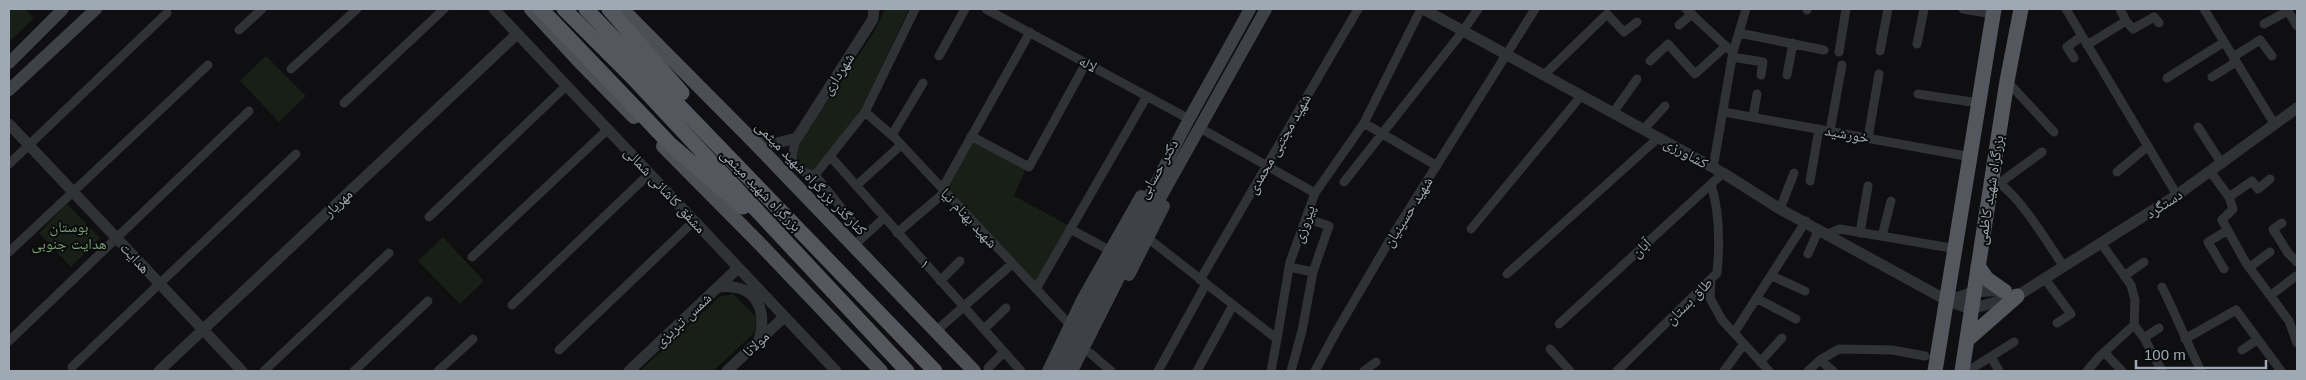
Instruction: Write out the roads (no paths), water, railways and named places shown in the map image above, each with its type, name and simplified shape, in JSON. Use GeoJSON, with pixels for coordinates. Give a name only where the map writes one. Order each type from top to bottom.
{"type":"FeatureCollection","features":[{"type":"Feature","properties":{"kind":"highway"},"geometry":{"type":"LineString","coordinates":[[541,9],[670,144],[817,273]]}},
{"type":"Feature","properties":{"kind":"highway","name":"بزرگراه شهید میثمی"},"geometry":{"type":"LineString","coordinates":[[564,9],[633,78],[908,371]]}},
{"type":"Feature","properties":{"kind":"highway","name":"بزرگراه شهید میثمی"},"geometry":{"type":"LineString","coordinates":[[586,9],[935,371]]}},
{"type":"Feature","properties":{"kind":"highway"},"geometry":{"type":"LineString","coordinates":[[609,9],[808,232],[829,261]]}},
{"type":"Feature","properties":{"kind":"highway","name":"بزرگراه شهید کاظمی"},"geometry":{"type":"LineString","coordinates":[[1962,371],[1978,266],[1996,181],[2007,81],[2021,9]]}},
{"type":"Feature","properties":{"kind":"highway","name":"بزرگراه شهید کاظمی"},"geometry":{"type":"LineString","coordinates":[[1936,371],[1994,11]]}},
{"type":"Feature","properties":{"kind":"highway"},"geometry":{"type":"LineString","coordinates":[[1968,339],[2015,292],[1987,279],[1978,266]]}},
{"type":"Feature","properties":{"kind":"main road"},"geometry":{"type":"LineString","coordinates":[[9,63],[63,9]]}},
{"type":"Feature","properties":{"kind":"main road"},"geometry":{"type":"LineString","coordinates":[[9,90],[96,9]]}},
{"type":"Feature","properties":{"kind":"main road"},"geometry":{"type":"LineString","coordinates":[[532,9],[578,60],[761,245],[881,371]]}},
{"type":"Feature","properties":{"kind":"main road","name":"کنارگذر بزرگراه شهید میثمی"},"geometry":{"type":"LineString","coordinates":[[622,9],[754,142],[858,241],[936,331],[974,371]]}},
{"type":"Feature","properties":{"kind":"main road","name":"دکتر حسابی"},"geometry":{"type":"LineString","coordinates":[[1082,347],[1189,119],[1250,9]]}},
{"type":"Feature","properties":{"kind":"main road","name":"دکتر حسابی"},"geometry":{"type":"LineString","coordinates":[[1082,347],[1148,220],[1266,9]]}},
{"type":"Feature","properties":{"kind":"main road"},"geometry":{"type":"LineString","coordinates":[[1048,371],[1109,250],[1189,119]]}},
{"type":"Feature","properties":{"kind":"main road"},"geometry":{"type":"LineString","coordinates":[[1072,371],[1082,347],[1149,239],[1200,128]]}},
{"type":"Feature","properties":{"kind":"main road"},"geometry":{"type":"LineString","coordinates":[[1061,371],[1082,347]]}},
{"type":"Feature","properties":{"kind":"main road"},"geometry":{"type":"LineString","coordinates":[[1081,371],[1082,347]]}},
{"type":"Feature","properties":{"kind":"street"},"geometry":{"type":"LineString","coordinates":[[239,30],[262,9]]}},
{"type":"Feature","properties":{"kind":"street"},"geometry":{"type":"LineString","coordinates":[[292,69],[357,9]]}},
{"type":"Feature","properties":{"kind":"street"},"geometry":{"type":"LineString","coordinates":[[344,102],[444,9]]}},
{"type":"Feature","properties":{"kind":"street","name":"مشفق کاشانی شمالی"},"geometry":{"type":"LineString","coordinates":[[494,9],[784,317],[829,369]]}},
{"type":"Feature","properties":{"kind":"street","name":"شهرداری"},"geometry":{"type":"LineString","coordinates":[[797,138],[874,19],[874,9]]}},
{"type":"Feature","properties":{"kind":"street"},"geometry":{"type":"LineString","coordinates":[[814,175],[865,112],[915,9]]}},
{"type":"Feature","properties":{"kind":"street"},"geometry":{"type":"LineString","coordinates":[[938,56],[965,9]]}},
{"type":"Feature","properties":{"kind":"street","name":"لاله"},"geometry":{"type":"LineString","coordinates":[[986,9],[1189,119]]}},
{"type":"Feature","properties":{"kind":"street","name":"شهید مجتبی محمدی"},"geometry":{"type":"LineString","coordinates":[[1158,371],[1203,282],[1267,166],[1358,9]]}},
{"type":"Feature","properties":{"kind":"street","name":"کشاورزی"},"geometry":{"type":"LineString","coordinates":[[1422,9],[1718,171],[1780,209],[1948,301],[1971,309]]}},
{"type":"Feature","properties":{"kind":"street","name":"پیروزی"},"geometry":{"type":"LineString","coordinates":[[1271,371],[1289,267],[1316,193],[1364,123],[1422,9]]}},
{"type":"Feature","properties":{"kind":"street"},"geometry":{"type":"LineString","coordinates":[[1344,182],[1463,31],[1478,9]]}},
{"type":"Feature","properties":{"kind":"street","name":"شهید حسینیان"},"geometry":{"type":"LineString","coordinates":[[1315,371],[1336,332],[1505,54],[1535,9]]}},
{"type":"Feature","properties":{"kind":"street"},"geometry":{"type":"LineString","coordinates":[[1718,171],[1730,52],[1739,33],[1746,9]]}},
{"type":"Feature","properties":{"kind":"street"},"geometry":{"type":"LineString","coordinates":[[1839,52],[1846,9]]}},
{"type":"Feature","properties":{"kind":"street"},"geometry":{"type":"LineString","coordinates":[[1880,51],[1888,9]]}},
{"type":"Feature","properties":{"kind":"street"},"geometry":{"type":"LineString","coordinates":[[1918,44],[1924,9]]}},
{"type":"Feature","properties":{"kind":"street"},"geometry":{"type":"LineString","coordinates":[[1963,9],[1994,11]]}},
{"type":"Feature","properties":{"kind":"street"},"geometry":{"type":"LineString","coordinates":[[2066,9],[2177,195]]}},
{"type":"Feature","properties":{"kind":"street"},"geometry":{"type":"LineString","coordinates":[[2120,9],[2126,21],[2133,29],[2154,17],[2159,23]]}},
{"type":"Feature","properties":{"kind":"street"},"geometry":{"type":"LineString","coordinates":[[2204,9],[2275,125]]}},
{"type":"Feature","properties":{"kind":"street"},"geometry":{"type":"LineString","coordinates":[[1679,25],[1689,11],[1730,52],[1763,62],[1761,75]]}},
{"type":"Feature","properties":{"kind":"street"},"geometry":{"type":"LineString","coordinates":[[9,164],[167,13]]}},
{"type":"Feature","properties":{"kind":"street"},"geometry":{"type":"LineString","coordinates":[[1544,75],[1607,14],[1624,32],[1637,22]]}},
{"type":"Feature","properties":{"kind":"street"},"geometry":{"type":"LineString","coordinates":[[2264,24],[2292,16]]}},
{"type":"Feature","properties":{"kind":"street"},"geometry":{"type":"LineString","coordinates":[[2087,45],[2126,21]]}},
{"type":"Feature","properties":{"kind":"street"},"geometry":{"type":"LineString","coordinates":[[897,233],[943,191],[1030,32]]}},
{"type":"Feature","properties":{"kind":"street"},"geometry":{"type":"LineString","coordinates":[[1739,33],[1824,50]]}},
{"type":"Feature","properties":{"kind":"street","name":"مهریار"},"geometry":{"type":"LineString","coordinates":[[159,371],[517,34]]}},
{"type":"Feature","properties":{"kind":"street"},"geometry":{"type":"LineString","coordinates":[[2074,58],[2066,47],[2082,36]]}},
{"type":"Feature","properties":{"kind":"street"},"geometry":{"type":"LineString","coordinates":[[2212,77],[2260,40],[2272,56]]}},
{"type":"Feature","properties":{"kind":"street"},"geometry":{"type":"LineString","coordinates":[[2167,78],[2224,42]]}},
{"type":"Feature","properties":{"kind":"street"},"geometry":{"type":"LineString","coordinates":[[1650,61],[1668,44],[1695,74],[1730,52]]}},
{"type":"Feature","properties":{"kind":"street"},"geometry":{"type":"LineString","coordinates":[[1787,75],[1793,44]]}},
{"type":"Feature","properties":{"kind":"street"},"geometry":{"type":"LineString","coordinates":[[972,136],[1029,167],[1086,63]]}},
{"type":"Feature","properties":{"kind":"street"},"geometry":{"type":"LineString","coordinates":[[1830,131],[1842,64]]}},
{"type":"Feature","properties":{"kind":"street"},"geometry":{"type":"LineString","coordinates":[[9,252],[208,65]]}},
{"type":"Feature","properties":{"kind":"street"},"geometry":{"type":"LineString","coordinates":[[1868,138],[1880,74]]}},
{"type":"Feature","properties":{"kind":"street"},"geometry":{"type":"LineString","coordinates":[[1612,113],[1637,79]]}},
{"type":"Feature","properties":{"kind":"street"},"geometry":{"type":"LineString","coordinates":[[2007,81],[2054,132]]}},
{"type":"Feature","properties":{"kind":"street"},"geometry":{"type":"LineString","coordinates":[[892,135],[923,83]]}},
{"type":"Feature","properties":{"kind":"street"},"geometry":{"type":"LineString","coordinates":[[428,217],[566,86]]}},
{"type":"Feature","properties":{"kind":"street"},"geometry":{"type":"LineString","coordinates":[[1753,117],[1757,94]]}},
{"type":"Feature","properties":{"kind":"street"},"geometry":{"type":"LineString","coordinates":[[1918,94],[1979,103]]}},
{"type":"Feature","properties":{"kind":"street"},"geometry":{"type":"LineString","coordinates":[[1036,289],[1147,96]]}},
{"type":"Feature","properties":{"kind":"street"},"geometry":{"type":"LineString","coordinates":[[1471,230],[1581,96]]}},
{"type":"Feature","properties":{"kind":"street"},"geometry":{"type":"LineString","coordinates":[[1644,130],[1665,106]]}},
{"type":"Feature","properties":{"kind":"street","name":"دستگرد"},"geometry":{"type":"LineString","coordinates":[[1971,309],[2045,279],[2177,195],[2297,108]]}},
{"type":"Feature","properties":{"kind":"street"},"geometry":{"type":"LineString","coordinates":[[9,341],[249,111]]}},
{"type":"Feature","properties":{"kind":"street","name":"شهید بهنام نیا"},"geometry":{"type":"LineString","coordinates":[[865,112],[892,135],[1070,325]]}},
{"type":"Feature","properties":{"kind":"street","name":"خورشید"},"geometry":{"type":"LineString","coordinates":[[1724,112],[1971,157]]}},
{"type":"Feature","properties":{"kind":"street"},"geometry":{"type":"LineString","coordinates":[[1364,123],[1437,166]]}},
{"type":"Feature","properties":{"kind":"street","name":"هدایت"},"geometry":{"type":"LineString","coordinates":[[9,124],[242,371]]}},
{"type":"Feature","properties":{"kind":"street"},"geometry":{"type":"LineString","coordinates":[[2198,127],[2222,164]]}},
{"type":"Feature","properties":{"kind":"street"},"geometry":{"type":"LineString","coordinates":[[1200,128],[1316,193]]}},
{"type":"Feature","properties":{"kind":"street"},"geometry":{"type":"LineString","coordinates":[[1810,181],[1819,129]]}},
{"type":"Feature","properties":{"kind":"street"},"geometry":{"type":"LineString","coordinates":[[472,257],[608,130]]}},
{"type":"Feature","properties":{"kind":"street"},"geometry":{"type":"LineString","coordinates":[[754,142],[773,144],[797,138]]}},
{"type":"Feature","properties":{"kind":"street"},"geometry":{"type":"LineString","coordinates":[[797,138],[790,155],[793,164],[806,173],[814,175],[858,241],[884,218]]}},
{"type":"Feature","properties":{"kind":"street"},"geometry":{"type":"LineString","coordinates":[[1507,274],[1658,138]]}},
{"type":"Feature","properties":{"kind":"street"},"geometry":{"type":"LineString","coordinates":[[856,186],[901,145]]}},
{"type":"Feature","properties":{"kind":"street"},"geometry":{"type":"LineString","coordinates":[[2117,172],[2148,146]]}},
{"type":"Feature","properties":{"kind":"street"},"geometry":{"type":"LineString","coordinates":[[2042,152],[1996,181],[2034,222],[2064,267]]}},
{"type":"Feature","properties":{"kind":"street"},"geometry":{"type":"LineString","coordinates":[[72,366],[296,154]]}},
{"type":"Feature","properties":{"kind":"street","name":"۱"},"geometry":{"type":"LineString","coordinates":[[830,156],[1021,371]]}},
{"type":"Feature","properties":{"kind":"street","name":"آبان"},"geometry":{"type":"LineString","coordinates":[[1559,324],[1711,184],[1718,171]]}},
{"type":"Feature","properties":{"kind":"street"},"geometry":{"type":"LineString","coordinates":[[2210,172],[2229,197],[2233,208],[2222,220],[2250,267],[2270,295],[2293,319],[2296,339]]}},
{"type":"Feature","properties":{"kind":"street"},"geometry":{"type":"LineString","coordinates":[[512,305],[649,174]]}},
{"type":"Feature","properties":{"kind":"street"},"geometry":{"type":"LineString","coordinates":[[1780,209],[1794,174]]}},
{"type":"Feature","properties":{"kind":"street"},"geometry":{"type":"LineString","coordinates":[[2229,197],[2252,181],[2258,189],[2270,179]]}},
{"type":"Feature","properties":{"kind":"street","name":"طاق بستان"},"geometry":{"type":"LineString","coordinates":[[1617,371],[1717,273],[1719,246],[1717,204],[1711,184]]}},
{"type":"Feature","properties":{"kind":"street"},"geometry":{"type":"LineString","coordinates":[[1860,233],[1868,186]]}},
{"type":"Feature","properties":{"kind":"street"},"geometry":{"type":"LineString","coordinates":[[1882,236],[1891,201]]}},
{"type":"Feature","properties":{"kind":"street"},"geometry":{"type":"LineString","coordinates":[[1291,371],[1302,331],[1313,272],[1329,226],[1306,218]]}},
{"type":"Feature","properties":{"kind":"street"},"geometry":{"type":"LineString","coordinates":[[559,350],[694,221]]}},
{"type":"Feature","properties":{"kind":"street"},"geometry":{"type":"LineString","coordinates":[[1734,333],[1758,299],[1806,222]]}},
{"type":"Feature","properties":{"kind":"street"},"geometry":{"type":"LineString","coordinates":[[2282,223],[2273,229],[2288,253],[2297,262]]}},
{"type":"Feature","properties":{"kind":"street"},"geometry":{"type":"LineString","coordinates":[[1070,228],[1109,250]]}},
{"type":"Feature","properties":{"kind":"street"},"geometry":{"type":"LineString","coordinates":[[1808,254],[1823,232],[1840,230],[1957,249]]}},
{"type":"Feature","properties":{"kind":"street"},"geometry":{"type":"LineString","coordinates":[[2224,269],[2208,242],[2228,230]]}},
{"type":"Feature","properties":{"kind":"street"},"geometry":{"type":"LineString","coordinates":[[1149,239],[1277,339]]}},
{"type":"Feature","properties":{"kind":"street"},"geometry":{"type":"LineString","coordinates":[[2101,243],[2131,285],[2135,300],[2134,325],[2144,338],[2162,371]]}},
{"type":"Feature","properties":{"kind":"street"},"geometry":{"type":"LineString","coordinates":[[2288,253],[2297,248]]}},
{"type":"Feature","properties":{"kind":"street"},"geometry":{"type":"LineString","coordinates":[[2250,267],[2270,252]]}},
{"type":"Feature","properties":{"kind":"street"},"geometry":{"type":"LineString","coordinates":[[264,371],[389,253]]}},
{"type":"Feature","properties":{"kind":"street"},"geometry":{"type":"LineString","coordinates":[[940,281],[960,261]]}},
{"type":"Feature","properties":{"kind":"street"},"geometry":{"type":"LineString","coordinates":[[2124,276],[2144,262]]}},
{"type":"Feature","properties":{"kind":"street"},"geometry":{"type":"LineString","coordinates":[[936,331],[1012,264]]}},
{"type":"Feature","properties":{"kind":"street"},"geometry":{"type":"LineString","coordinates":[[1289,267],[1313,272]]}},
{"type":"Feature","properties":{"kind":"street","name":"شمس تبریزی"},"geometry":{"type":"LineString","coordinates":[[629,371],[738,268]]}},
{"type":"Feature","properties":{"kind":"street"},"geometry":{"type":"LineString","coordinates":[[1772,276],[1805,291]]}},
{"type":"Feature","properties":{"kind":"street"},"geometry":{"type":"LineString","coordinates":[[2270,295],[2296,276]]}},
{"type":"Feature","properties":{"kind":"street"},"geometry":{"type":"LineString","coordinates":[[2045,279],[2071,314],[2057,323]]}},
{"type":"Feature","properties":{"kind":"street"},"geometry":{"type":"LineString","coordinates":[[1711,280],[1710,298],[1722,320],[1769,371]]}},
{"type":"Feature","properties":{"kind":"street"},"geometry":{"type":"LineString","coordinates":[[718,286],[732,285],[742,288],[760,305],[763,318],[759,341]]}},
{"type":"Feature","properties":{"kind":"street"},"geometry":{"type":"LineString","coordinates":[[2162,287],[2201,371]]}},
{"type":"Feature","properties":{"kind":"street","name":"دستگرد"},"geometry":{"type":"LineString","coordinates":[[1948,301],[1974,292],[2015,292]]}},
{"type":"Feature","properties":{"kind":"street"},"geometry":{"type":"LineString","coordinates":[[1758,299],[1796,318]]}},
{"type":"Feature","properties":{"kind":"street"},"geometry":{"type":"LineString","coordinates":[[354,371],[428,301]]}},
{"type":"Feature","properties":{"kind":"street"},"geometry":{"type":"LineString","coordinates":[[1197,371],[1233,305]]}},
{"type":"Feature","properties":{"kind":"street"},"geometry":{"type":"LineString","coordinates":[[984,329],[1006,308]]}},
{"type":"Feature","properties":{"kind":"street"},"geometry":{"type":"LineString","coordinates":[[2185,339],[2236,310],[2281,371]]}},
{"type":"Feature","properties":{"kind":"street","name":"مولانا"},"geometry":{"type":"LineString","coordinates":[[727,371],[784,317]]}},
{"type":"Feature","properties":{"kind":"street"},"geometry":{"type":"LineString","coordinates":[[2087,371],[2104,352],[2134,325]]}},
{"type":"Feature","properties":{"kind":"street"},"geometry":{"type":"LineString","coordinates":[[2144,338],[2159,328]]}},
{"type":"Feature","properties":{"kind":"street"},"geometry":{"type":"LineString","coordinates":[[1760,362],[1782,338]]}},
{"type":"Feature","properties":{"kind":"street"},"geometry":{"type":"LineString","coordinates":[[438,371],[473,339]]}},
{"type":"Feature","properties":{"kind":"street"},"geometry":{"type":"LineString","coordinates":[[2242,350],[2257,340]]}},
{"type":"Feature","properties":{"kind":"street"},"geometry":{"type":"LineString","coordinates":[[1968,371],[2014,342]]}},
{"type":"Feature","properties":{"kind":"street"},"geometry":{"type":"LineString","coordinates":[[1724,371],[1744,344]]}},
{"type":"Feature","properties":{"kind":"street"},"geometry":{"type":"LineString","coordinates":[[1082,347],[1111,371]]}},
{"type":"Feature","properties":{"kind":"street"},"geometry":{"type":"LineString","coordinates":[[1550,349],[1570,371]]}},
{"type":"Feature","properties":{"kind":"street"},"geometry":{"type":"LineString","coordinates":[[1808,371],[1820,360],[1839,349],[1892,350],[1925,356]]}},
{"type":"Feature","properties":{"kind":"street"},"geometry":{"type":"LineString","coordinates":[[988,368],[1004,352]]}},
{"type":"Feature","properties":{"kind":"street"},"geometry":{"type":"LineString","coordinates":[[2104,352],[2122,371]]}},
{"type":"Feature","properties":{"kind":"street"},"geometry":{"type":"LineString","coordinates":[[1991,357],[1999,371]]}},
{"type":"Feature","properties":{"kind":"street"},"geometry":{"type":"LineString","coordinates":[[1820,360],[1833,371]]}},
{"type":"Feature","properties":{"kind":"street"},"geometry":{"type":"LineString","coordinates":[[1364,371],[1376,362]]}},
{"type":"Feature","properties":{"kind":"park label","name":"بوستان هدایت جنوبی"},"geometry":{"type":"Point","coordinates":[69,236]}}]}
